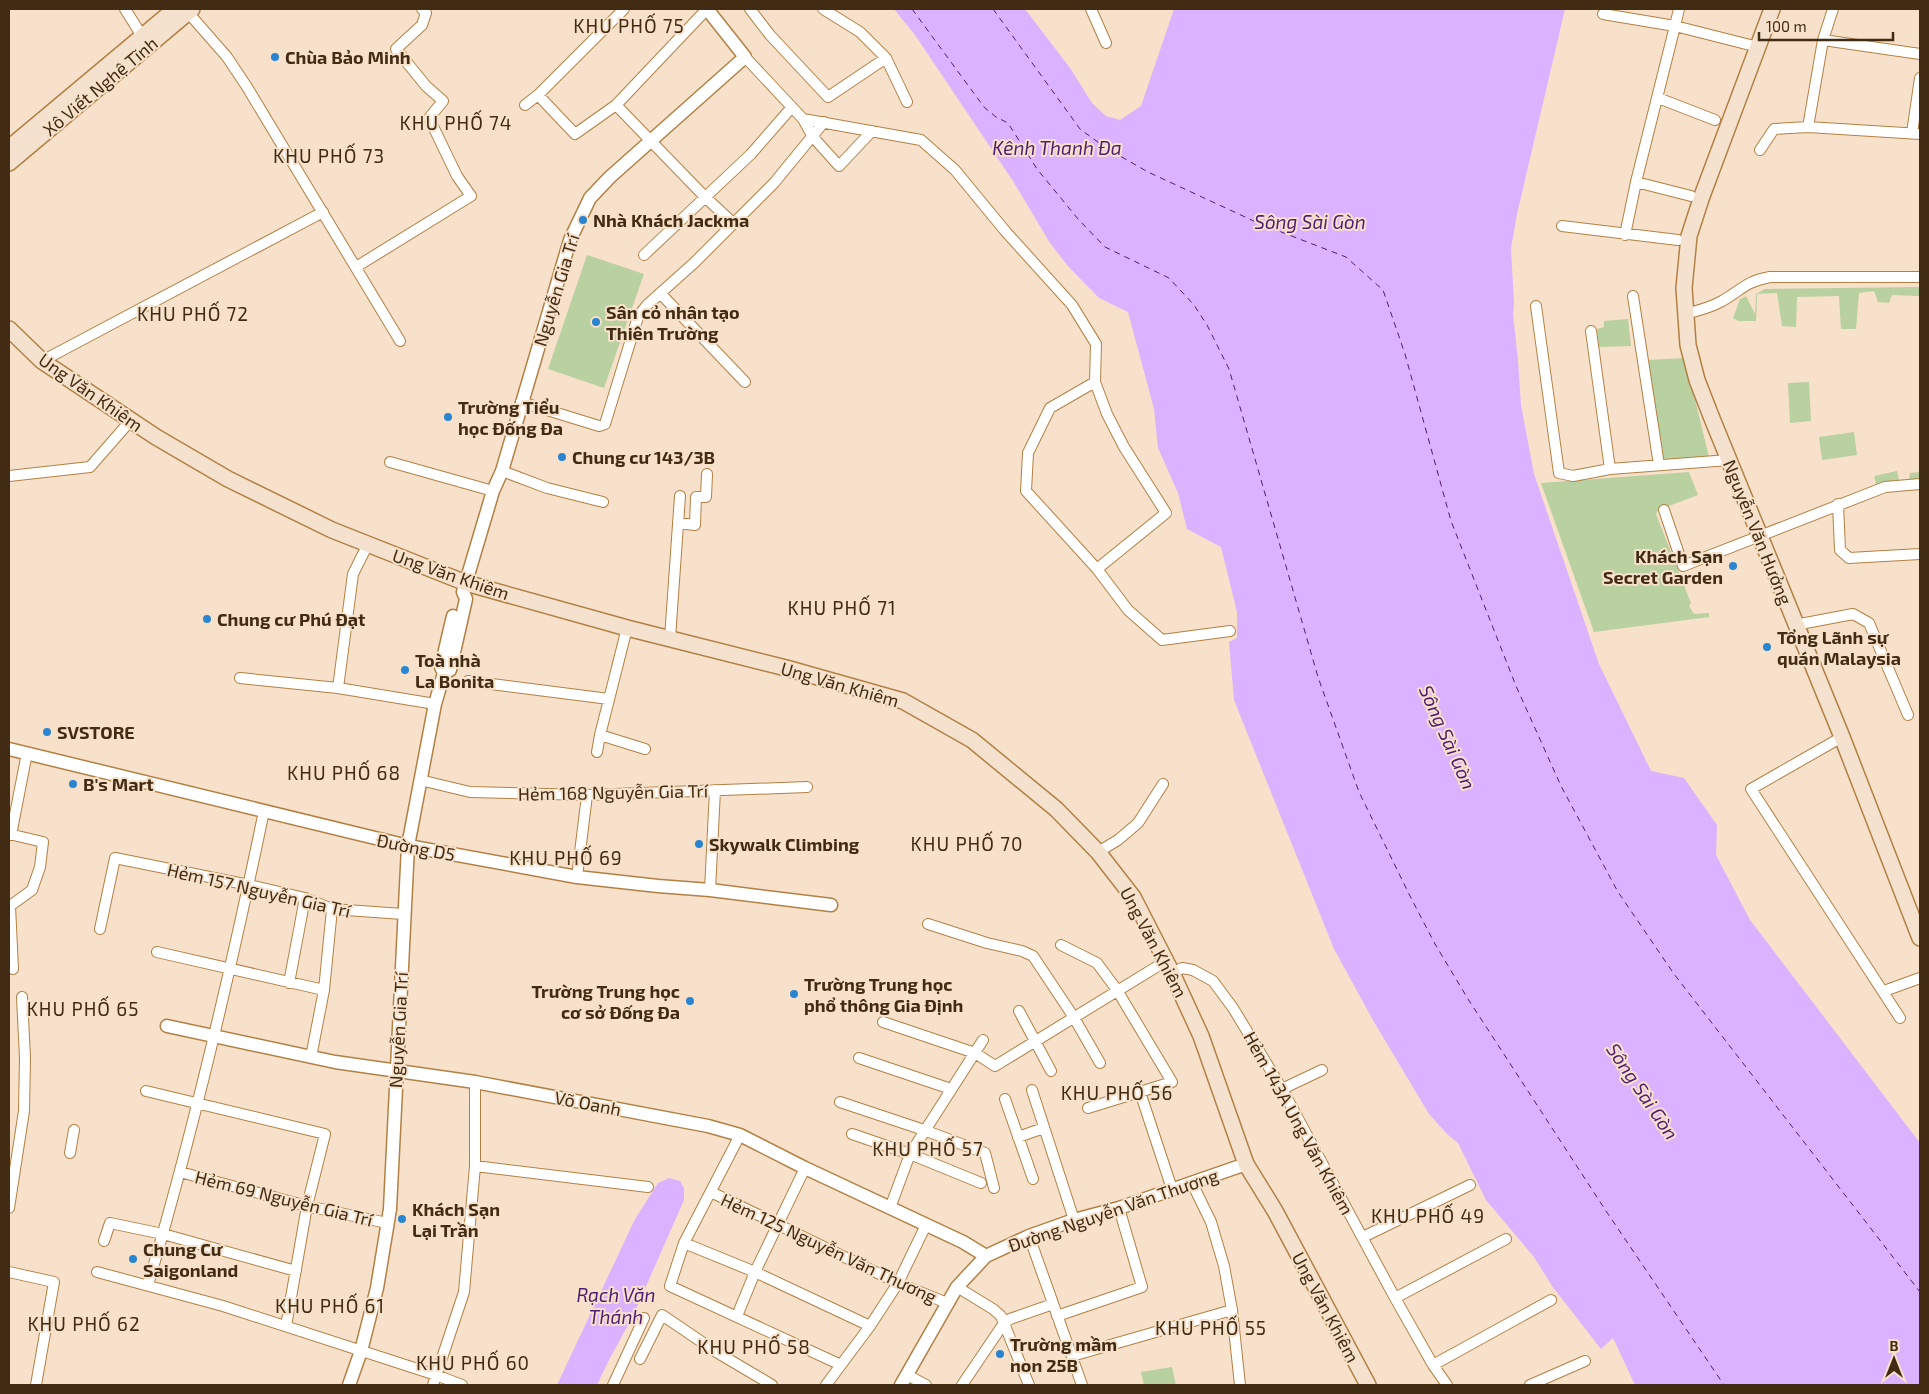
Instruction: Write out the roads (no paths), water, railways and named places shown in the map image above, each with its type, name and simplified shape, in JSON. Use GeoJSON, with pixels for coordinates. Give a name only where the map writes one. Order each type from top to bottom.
{"type":"FeatureCollection","features":[{"type":"Feature","properties":{"kind":"main road"},"geometry":{"type":"LineString","coordinates":[[1683,239],[1702,196],[1772,9]]}},
{"type":"Feature","properties":{"kind":"main road","name":"Xô Viết Nghệ Tĩnh"},"geometry":{"type":"LineString","coordinates":[[9,163],[30,137],[142,36],[185,10]]}},
{"type":"Feature","properties":{"kind":"main road","name":"Xô Viết Nghệ Tĩnh"},"geometry":{"type":"LineString","coordinates":[[9,148],[30,137],[185,10]]}},
{"type":"Feature","properties":{"kind":"main road","name":"Nguyễn Văn Hưởng"},"geometry":{"type":"LineString","coordinates":[[1683,239],[1685,314],[1688,345],[1697,380],[1758,535],[1842,737],[1920,938]]}},
{"type":"Feature","properties":{"kind":"main road","name":"Ung Văn Khiêm"},"geometry":{"type":"LineString","coordinates":[[9,329],[42,361],[156,437],[228,479],[332,530],[465,587],[786,668],[903,701],[972,740],[1056,809],[1098,852],[1133,897],[1169,967],[1201,1036],[1246,1164],[1275,1211],[1368,1385]]}},
{"type":"Feature","properties":{"kind":"street"},"geometry":{"type":"LineString","coordinates":[[125,9],[142,36]]}},
{"type":"Feature","properties":{"kind":"street"},"geometry":{"type":"LineString","coordinates":[[356,267],[471,196],[457,176],[429,118],[443,102],[426,86],[396,49],[422,25],[426,13],[422,9]]}},
{"type":"Feature","properties":{"kind":"street"},"geometry":{"type":"LineString","coordinates":[[525,105],[538,95],[624,9]]}},
{"type":"Feature","properties":{"kind":"street"},"geometry":{"type":"LineString","coordinates":[[538,95],[576,134],[616,105],[707,9],[745,57],[803,119],[813,136],[839,166],[872,131]]}},
{"type":"Feature","properties":{"kind":"street"},"geometry":{"type":"LineString","coordinates":[[750,9],[770,35],[828,97],[886,58]]}},
{"type":"Feature","properties":{"kind":"street"},"geometry":{"type":"LineString","coordinates":[[823,9],[860,32],[886,58],[907,102]]}},
{"type":"Feature","properties":{"kind":"street"},"geometry":{"type":"LineString","coordinates":[[1091,9],[1106,43]]}},
{"type":"Feature","properties":{"kind":"street"},"geometry":{"type":"LineString","coordinates":[[1625,235],[1636,182],[1679,9]]}},
{"type":"Feature","properties":{"kind":"street"},"geometry":{"type":"LineString","coordinates":[[1808,127],[1823,40],[1833,9]]}},
{"type":"Feature","properties":{"kind":"street"},"geometry":{"type":"LineString","coordinates":[[185,10],[227,56],[266,117],[400,341]]}},
{"type":"Feature","properties":{"kind":"street"},"geometry":{"type":"LineString","coordinates":[[1603,14],[1676,26],[1758,47]]}},
{"type":"Feature","properties":{"kind":"street"},"geometry":{"type":"LineString","coordinates":[[1823,40],[1920,54]]}},
{"type":"Feature","properties":{"kind":"street","name":"Nguyễn Gia Trí"},"geometry":{"type":"LineString","coordinates":[[349,1385],[361,1351],[377,1288],[390,1209],[403,914],[408,846],[435,704],[444,673],[441,666],[458,598],[465,587],[493,491],[502,472],[570,240],[590,198],[610,177],[745,57]]}},
{"type":"Feature","properties":{"kind":"street"},"geometry":{"type":"LineString","coordinates":[[1760,150],[1774,129],[1808,127],[1916,133],[1920,78]]}},
{"type":"Feature","properties":{"kind":"street"},"geometry":{"type":"LineString","coordinates":[[1658,98],[1715,120]]}},
{"type":"Feature","properties":{"kind":"street"},"geometry":{"type":"LineString","coordinates":[[616,105],[733,223]]}},
{"type":"Feature","properties":{"kind":"street"},"geometry":{"type":"LineString","coordinates":[[644,255],[752,154],[792,107]]}},
{"type":"Feature","properties":{"kind":"street"},"geometry":{"type":"LineString","coordinates":[[803,119],[921,140],[955,170],[1006,232],[1072,305],[1096,344],[1095,382],[1107,414],[1166,513],[1097,569]]}},
{"type":"Feature","properties":{"kind":"street"},"geometry":{"type":"LineString","coordinates":[[521,402],[600,426],[605,424],[639,315],[647,305],[694,263],[774,183],[824,122]]}},
{"type":"Feature","properties":{"kind":"street"},"geometry":{"type":"LineString","coordinates":[[1636,182],[1691,196]]}},
{"type":"Feature","properties":{"kind":"street"},"geometry":{"type":"LineString","coordinates":[[42,361],[323,212]]}},
{"type":"Feature","properties":{"kind":"street"},"geometry":{"type":"LineString","coordinates":[[1562,226],[1625,235],[1683,239]]}},
{"type":"Feature","properties":{"kind":"street"},"geometry":{"type":"LineString","coordinates":[[1685,314],[1704,309],[1722,301],[1752,281],[1770,277],[1920,277]]}},
{"type":"Feature","properties":{"kind":"street"},"geometry":{"type":"LineString","coordinates":[[660,293],[745,382]]}},
{"type":"Feature","properties":{"kind":"street"},"geometry":{"type":"LineString","coordinates":[[1633,296],[1659,465]]}},
{"type":"Feature","properties":{"kind":"street"},"geometry":{"type":"LineString","coordinates":[[1536,306],[1558,473],[1573,476],[1610,469],[1729,460]]}},
{"type":"Feature","properties":{"kind":"street"},"geometry":{"type":"LineString","coordinates":[[1591,331],[1610,469]]}},
{"type":"Feature","properties":{"kind":"street"},"geometry":{"type":"LineString","coordinates":[[1095,382],[1050,408],[1028,453],[1026,491],[1097,569],[1128,610],[1162,640],[1230,631]]}},
{"type":"Feature","properties":{"kind":"street"},"geometry":{"type":"LineString","coordinates":[[9,476],[90,467],[131,420]]}},
{"type":"Feature","properties":{"kind":"street"},"geometry":{"type":"LineString","coordinates":[[390,462],[493,491]]}},
{"type":"Feature","properties":{"kind":"street"},"geometry":{"type":"LineString","coordinates":[[502,472],[547,488],[603,502]]}},
{"type":"Feature","properties":{"kind":"street"},"geometry":{"type":"LineString","coordinates":[[678,523],[695,524],[696,497],[706,498],[707,474]]}},
{"type":"Feature","properties":{"kind":"street"},"geometry":{"type":"LineString","coordinates":[[1664,510],[1683,566],[1758,535],[1885,487],[1920,484]]}},
{"type":"Feature","properties":{"kind":"street"},"geometry":{"type":"LineString","coordinates":[[670,638],[680,496]]}},
{"type":"Feature","properties":{"kind":"street"},"geometry":{"type":"LineString","coordinates":[[1838,504],[1840,550],[1849,558],[1920,554]]}},
{"type":"Feature","properties":{"kind":"street"},"geometry":{"type":"LineString","coordinates":[[338,688],[353,574],[368,544]]}},
{"type":"Feature","properties":{"kind":"street"},"geometry":{"type":"LineString","coordinates":[[1795,625],[1853,614],[1869,623],[1908,715]]}},
{"type":"Feature","properties":{"kind":"street"},"geometry":{"type":"LineString","coordinates":[[597,752],[627,628]]}},
{"type":"Feature","properties":{"kind":"street"},"geometry":{"type":"LineString","coordinates":[[240,678],[338,688],[435,704]]}},
{"type":"Feature","properties":{"kind":"street"},"geometry":{"type":"LineString","coordinates":[[468,681],[609,699]]}},
{"type":"Feature","properties":{"kind":"street"},"geometry":{"type":"LineString","coordinates":[[600,735],[645,749]]}},
{"type":"Feature","properties":{"kind":"street"},"geometry":{"type":"LineString","coordinates":[[1842,737],[1751,789],[1900,1018]]}},
{"type":"Feature","properties":{"kind":"street","name":"Đường D5"},"geometry":{"type":"LineString","coordinates":[[9,749],[408,846],[577,877],[710,890],[831,905]]}},
{"type":"Feature","properties":{"kind":"street"},"geometry":{"type":"LineString","coordinates":[[13,969],[10,906],[32,890],[40,867],[43,842],[10,834],[27,753]]}},
{"type":"Feature","properties":{"kind":"street","name":"Hẻm 168 Nguyễn Gia Trí"},"geometry":{"type":"LineString","coordinates":[[420,780],[470,792],[587,795],[808,787]]}},
{"type":"Feature","properties":{"kind":"street"},"geometry":{"type":"LineString","coordinates":[[1098,852],[1118,840],[1138,823],[1163,784]]}},
{"type":"Feature","properties":{"kind":"street"},"geometry":{"type":"LineString","coordinates":[[710,890],[715,790]]}},
{"type":"Feature","properties":{"kind":"street"},"geometry":{"type":"LineString","coordinates":[[577,877],[587,795]]}},
{"type":"Feature","properties":{"kind":"street"},"geometry":{"type":"LineString","coordinates":[[148,1285],[197,1105],[249,885],[264,811]]}},
{"type":"Feature","properties":{"kind":"street","name":"Hẻm 157 Nguyễn Gia Trí"},"geometry":{"type":"LineString","coordinates":[[100,928],[115,858],[305,898],[332,910],[403,914]]}},
{"type":"Feature","properties":{"kind":"street"},"geometry":{"type":"LineString","coordinates":[[289,982],[305,898]]}},
{"type":"Feature","properties":{"kind":"street"},"geometry":{"type":"LineString","coordinates":[[311,1057],[324,990],[332,910]]}},
{"type":"Feature","properties":{"kind":"street"},"geometry":{"type":"LineString","coordinates":[[928,924],[987,943],[1029,953],[1036,959],[1100,1062]]}},
{"type":"Feature","properties":{"kind":"street"},"geometry":{"type":"LineString","coordinates":[[1061,945],[1097,963],[1116,990],[1172,1082],[1088,1108]]}},
{"type":"Feature","properties":{"kind":"street"},"geometry":{"type":"LineString","coordinates":[[158,952],[324,990]]}},
{"type":"Feature","properties":{"kind":"street"},"geometry":{"type":"LineString","coordinates":[[883,1022],[975,1053],[995,1066],[1116,990],[1169,967]]}},
{"type":"Feature","properties":{"kind":"street","name":"Hẻm 143A Ung Văn Khiêm"},"geometry":{"type":"LineString","coordinates":[[1169,967],[1193,970],[1214,981],[1233,1008],[1282,1089],[1395,1298],[1447,1385]]}},
{"type":"Feature","properties":{"kind":"street"},"geometry":{"type":"LineString","coordinates":[[1884,991],[1920,978]]}},
{"type":"Feature","properties":{"kind":"street"},"geometry":{"type":"LineString","coordinates":[[9,1208],[24,1112],[25,1058],[22,997]]}},
{"type":"Feature","properties":{"kind":"street"},"geometry":{"type":"LineString","coordinates":[[1019,1011],[1051,1071]]}},
{"type":"Feature","properties":{"kind":"street","name":"Võ Oanh"},"geometry":{"type":"LineString","coordinates":[[166,1026],[335,1062],[475,1082],[690,1122],[740,1135],[926,1226],[964,1242],[986,1256]]}},
{"type":"Feature","properties":{"kind":"street"},"geometry":{"type":"LineString","coordinates":[[890,1208],[910,1154],[983,1040]]}},
{"type":"Feature","properties":{"kind":"street"},"geometry":{"type":"LineString","coordinates":[[859,1058],[951,1089]]}},
{"type":"Feature","properties":{"kind":"street"},"geometry":{"type":"LineString","coordinates":[[1282,1089],[1322,1070]]}},
{"type":"Feature","properties":{"kind":"street"},"geometry":{"type":"LineString","coordinates":[[435,1380],[464,1292],[475,1166],[475,1082]]}},
{"type":"Feature","properties":{"kind":"street"},"geometry":{"type":"LineString","coordinates":[[1032,1090],[1074,1220]]}},
{"type":"Feature","properties":{"kind":"street"},"geometry":{"type":"LineString","coordinates":[[146,1091],[197,1105],[325,1134],[307,1206],[286,1326]]}},
{"type":"Feature","properties":{"kind":"street"},"geometry":{"type":"LineString","coordinates":[[1140,1092],[1172,1188]]}},
{"type":"Feature","properties":{"kind":"street"},"geometry":{"type":"LineString","coordinates":[[1006,1099],[1033,1179]]}},
{"type":"Feature","properties":{"kind":"street"},"geometry":{"type":"LineString","coordinates":[[840,1102],[985,1153],[994,1188]]}},
{"type":"Feature","properties":{"kind":"street"},"geometry":{"type":"LineString","coordinates":[[1018,1137],[1044,1128]]}},
{"type":"Feature","properties":{"kind":"street"},"geometry":{"type":"LineString","coordinates":[[70,1154],[74,1130]]}},
{"type":"Feature","properties":{"kind":"street"},"geometry":{"type":"LineString","coordinates":[[852,1134],[910,1154],[982,1183]]}},
{"type":"Feature","properties":{"kind":"street"},"geometry":{"type":"LineString","coordinates":[[740,1135],[684,1243],[670,1286],[841,1365]]}},
{"type":"Feature","properties":{"kind":"street","name":"Đường Nguyễn Văn Thương"},"geometry":{"type":"LineString","coordinates":[[904,1380],[957,1287],[986,1256],[1029,1236],[1074,1220],[1119,1208],[1172,1188],[1246,1164]]}},
{"type":"Feature","properties":{"kind":"street"},"geometry":{"type":"LineString","coordinates":[[475,1166],[648,1188]]}},
{"type":"Feature","properties":{"kind":"street"},"geometry":{"type":"LineString","coordinates":[[737,1316],[805,1168]]}},
{"type":"Feature","properties":{"kind":"street","name":"Hẻm 69 Nguyễn Gia Trí"},"geometry":{"type":"LineString","coordinates":[[180,1172],[307,1206],[387,1223]]}},
{"type":"Feature","properties":{"kind":"street"},"geometry":{"type":"LineString","coordinates":[[1192,1183],[1214,1230],[1224,1266],[1232,1310],[1240,1385]]}},
{"type":"Feature","properties":{"kind":"street"},"geometry":{"type":"LineString","coordinates":[[1363,1237],[1470,1185]]}},
{"type":"Feature","properties":{"kind":"street","name":"Hẻm 125 Nguyễn Văn Thương"},"geometry":{"type":"LineString","coordinates":[[711,1192],[898,1283],[947,1303]]}},
{"type":"Feature","properties":{"kind":"street"},"geometry":{"type":"LineString","coordinates":[[1058,1316],[1142,1287],[1119,1208]]}},
{"type":"Feature","properties":{"kind":"street"},"geometry":{"type":"LineString","coordinates":[[104,1241],[110,1223],[163,1234],[296,1271]]}},
{"type":"Feature","properties":{"kind":"street"},"geometry":{"type":"LineString","coordinates":[[826,1385],[870,1326],[898,1283],[926,1226]]}},
{"type":"Feature","properties":{"kind":"street"},"geometry":{"type":"LineString","coordinates":[[1029,1236],[1082,1385]]}},
{"type":"Feature","properties":{"kind":"street"},"geometry":{"type":"LineString","coordinates":[[1395,1298],[1506,1238]]}},
{"type":"Feature","properties":{"kind":"street"},"geometry":{"type":"LineString","coordinates":[[684,1243],[756,1272],[870,1326]]}},
{"type":"Feature","properties":{"kind":"street"},"geometry":{"type":"LineString","coordinates":[[9,1272],[54,1282],[36,1385]]}},
{"type":"Feature","properties":{"kind":"street"},"geometry":{"type":"LineString","coordinates":[[97,1272],[148,1285],[286,1326],[361,1351],[435,1380],[462,1385]]}},
{"type":"Feature","properties":{"kind":"street"},"geometry":{"type":"LineString","coordinates":[[957,1287],[1001,1316],[1029,1385]]}},
{"type":"Feature","properties":{"kind":"street"},"geometry":{"type":"LineString","coordinates":[[1433,1364],[1551,1300]]}},
{"type":"Feature","properties":{"kind":"street"},"geometry":{"type":"LineString","coordinates":[[962,1385],[1004,1323],[1010,1319],[1053,1304]]}},
{"type":"Feature","properties":{"kind":"street"},"geometry":{"type":"LineString","coordinates":[[1072,1356],[1232,1310]]}},
{"type":"Feature","properties":{"kind":"street"},"geometry":{"type":"LineString","coordinates":[[640,1359],[662,1314],[718,1353],[772,1385]]}},
{"type":"Feature","properties":{"kind":"street"},"geometry":{"type":"LineString","coordinates":[[613,1385],[644,1318]]}},
{"type":"Feature","properties":{"kind":"street"},"geometry":{"type":"LineString","coordinates":[[1530,1385],[1585,1361]]}},
{"type":"Feature","properties":{"kind":"street"},"geometry":{"type":"LineString","coordinates":[[904,1380],[926,1385]]}},
{"type":"Feature","properties":{"kind":"water","name":"Sông Sài Gòn"},"geometry":{"type":"Polygon","coordinates":[[[894,9],[1025,9],[1070,68],[1092,103],[1106,116],[1120,120],[1141,106],[1174,9],[1565,9],[1517,214],[1511,248],[1513,314],[1521,405],[1534,474],[1599,664],[1651,771],[1684,778],[1717,825],[1716,855],[1750,920],[1920,1143],[1920,1385],[1635,1385],[1613,1338],[1601,1349],[1552,1286],[1534,1257],[1486,1200],[1458,1143],[1429,1114],[1374,1022],[1334,949],[1234,700],[1229,642],[1237,638],[1237,612],[1221,547],[1187,529],[1178,493],[1158,448],[1154,409],[1128,312],[1099,298],[1067,265],[1050,243],[1013,181],[915,35],[894,9]]]}},
{"type":"Feature","properties":{"kind":"water","name":"Rạch Văn Thánh"},"geometry":{"type":"Polygon","coordinates":[[[669,1178],[680,1181],[684,1188],[684,1200],[633,1316],[597,1385],[557,1385],[635,1219],[658,1183],[669,1178]]]}},
{"type":"Feature","properties":{"kind":"place","name":"Chùa Bảo Minh"},"geometry":{"type":"Point","coordinates":[275,57]}},
{"type":"Feature","properties":{"kind":"place","name":"Nhà Khách Jackma"},"geometry":{"type":"Point","coordinates":[583,220]}},
{"type":"Feature","properties":{"kind":"place","name":"Sân cỏ nhân tạo Thiên Trường"},"geometry":{"type":"Point","coordinates":[596,322]}},
{"type":"Feature","properties":{"kind":"place","name":"Trường Tiểu học Đống Đa"},"geometry":{"type":"Point","coordinates":[448,417]}},
{"type":"Feature","properties":{"kind":"place","name":"Chung cư 143/3B"},"geometry":{"type":"Point","coordinates":[562,457]}},
{"type":"Feature","properties":{"kind":"place","name":"Khách Sạn Secret Garden"},"geometry":{"type":"Point","coordinates":[1733,566]}},
{"type":"Feature","properties":{"kind":"place","name":"Chung cư Phú Đạt"},"geometry":{"type":"Point","coordinates":[207,619]}},
{"type":"Feature","properties":{"kind":"place","name":"Tổng Lãnh sự quán Malaysia"},"geometry":{"type":"Point","coordinates":[1767,647]}},
{"type":"Feature","properties":{"kind":"place","name":"Toà nhà La Bonita"},"geometry":{"type":"Point","coordinates":[405,670]}},
{"type":"Feature","properties":{"kind":"place","name":"SVSTORE"},"geometry":{"type":"Point","coordinates":[47,732]}},
{"type":"Feature","properties":{"kind":"place","name":"B's Mart"},"geometry":{"type":"Point","coordinates":[73,784]}},
{"type":"Feature","properties":{"kind":"place","name":"Skywalk Climbing"},"geometry":{"type":"Point","coordinates":[699,844]}},
{"type":"Feature","properties":{"kind":"place","name":"Trường Trung học phổ thông Gia Định"},"geometry":{"type":"Point","coordinates":[794,994]}},
{"type":"Feature","properties":{"kind":"place","name":"Trường Trung học cơ sở Đống Đa"},"geometry":{"type":"Point","coordinates":[690,1001]}},
{"type":"Feature","properties":{"kind":"place","name":"Khách Sạn Lại Trần"},"geometry":{"type":"Point","coordinates":[402,1219]}},
{"type":"Feature","properties":{"kind":"place","name":"Chung Cư Saigonland"},"geometry":{"type":"Point","coordinates":[133,1259]}},
{"type":"Feature","properties":{"kind":"place","name":"Trường mầm non 25B"},"geometry":{"type":"Point","coordinates":[1000,1354]}},
{"type":"Feature","properties":{"kind":"district","name":"KHU PHỐ 75"},"geometry":{"type":"Point","coordinates":[629,25]}},
{"type":"Feature","properties":{"kind":"district","name":"KHU PHỐ 74"},"geometry":{"type":"Point","coordinates":[456,122]}},
{"type":"Feature","properties":{"kind":"district","name":"KHU PHỐ 73"},"geometry":{"type":"Point","coordinates":[329,155]}},
{"type":"Feature","properties":{"kind":"district","name":"KHU PHỐ 72"},"geometry":{"type":"Point","coordinates":[193,313]}},
{"type":"Feature","properties":{"kind":"district","name":"KHU PHỐ 71"},"geometry":{"type":"Point","coordinates":[842,607]}},
{"type":"Feature","properties":{"kind":"district","name":"KHU PHỐ 68"},"geometry":{"type":"Point","coordinates":[344,772]}},
{"type":"Feature","properties":{"kind":"district","name":"KHU PHỐ 70"},"geometry":{"type":"Point","coordinates":[967,843]}},
{"type":"Feature","properties":{"kind":"district","name":"KHU PHỐ 69"},"geometry":{"type":"Point","coordinates":[566,857]}},
{"type":"Feature","properties":{"kind":"district","name":"KHU PHỐ 65"},"geometry":{"type":"Point","coordinates":[83,1008]}},
{"type":"Feature","properties":{"kind":"district","name":"KHU PHỐ 56"},"geometry":{"type":"Point","coordinates":[1117,1092]}},
{"type":"Feature","properties":{"kind":"district","name":"KHU PHỐ 57"},"geometry":{"type":"Point","coordinates":[928,1148]}},
{"type":"Feature","properties":{"kind":"district","name":"KHU PHỐ 49"},"geometry":{"type":"Point","coordinates":[1428,1215]}},
{"type":"Feature","properties":{"kind":"district","name":"KHU PHỐ 61"},"geometry":{"type":"Point","coordinates":[330,1305]}},
{"type":"Feature","properties":{"kind":"district","name":"KHU PHỐ 62"},"geometry":{"type":"Point","coordinates":[84,1323]}},
{"type":"Feature","properties":{"kind":"district","name":"KHU PHỐ 55"},"geometry":{"type":"Point","coordinates":[1211,1327]}},
{"type":"Feature","properties":{"kind":"district","name":"KHU PHỐ 58"},"geometry":{"type":"Point","coordinates":[754,1346]}},
{"type":"Feature","properties":{"kind":"district","name":"KHU PHỐ 60"},"geometry":{"type":"Point","coordinates":[473,1362]}},
{"type":"Feature","properties":{"kind":"water label","name":"Kênh Thanh Đa"},"geometry":{"type":"Point","coordinates":[1057,147]}}]}
